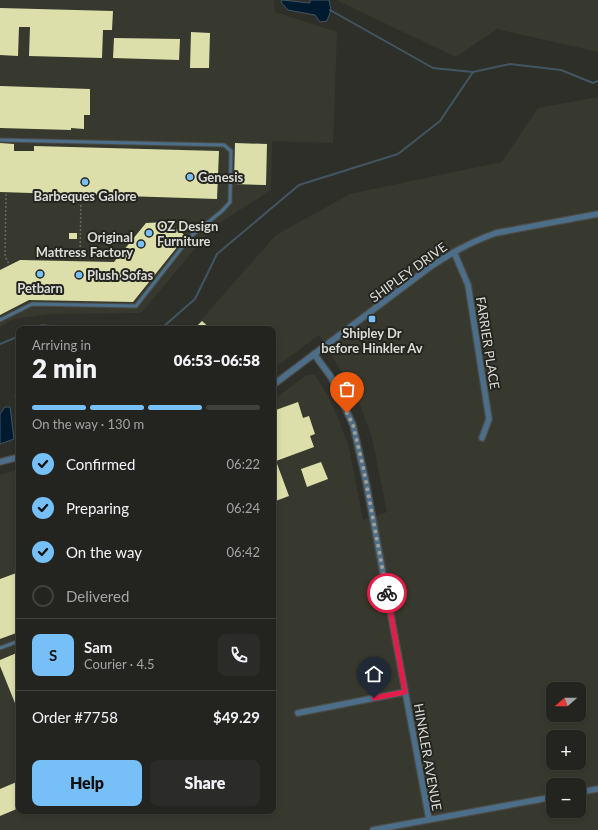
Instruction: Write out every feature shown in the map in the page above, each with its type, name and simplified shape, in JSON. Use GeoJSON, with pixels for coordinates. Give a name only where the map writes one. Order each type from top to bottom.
{"type":"FeatureCollection","features":[{"type":"Feature","properties":{"kind":"street","name":"SHIPLEY DRIVE"},"geometry":{"type":"LineString","coordinates":[[276,383],[430,267],[454,252],[482,238],[496,233],[598,214]]}},
{"type":"Feature","properties":{"kind":"street","name":"FARRIER PLACE"},"geometry":{"type":"LineString","coordinates":[[454,252],[468,285],[487,403],[489,419],[482,438]]}},
{"type":"Feature","properties":{"kind":"street","name":"HINKLER AVENUE"},"geometry":{"type":"LineString","coordinates":[[314,354],[331,377],[353,425],[366,482],[429,819]]}},
{"type":"Feature","properties":{"kind":"street"},"geometry":{"type":"LineString","coordinates":[[0,462],[16,458]]}},
{"type":"Feature","properties":{"kind":"street"},"geometry":{"type":"LineString","coordinates":[[298,713],[405,692]]}},
{"type":"Feature","properties":{"kind":"street"},"geometry":{"type":"LineString","coordinates":[[586,791],[598,789]]}},
{"type":"Feature","properties":{"kind":"street"},"geometry":{"type":"LineString","coordinates":[[373,830],[546,798]]}},
{"type":"Feature","properties":{"kind":"lane"},"geometry":{"type":"LineString","coordinates":[[0,140],[224,145],[231,151],[230,202],[222,211],[191,236],[136,306],[32,304],[0,320]]}},
{"type":"Feature","properties":{"kind":"lane"},"geometry":{"type":"LineString","coordinates":[[0,648],[16,642]]}},
{"type":"Feature","properties":{"kind":"path"},"geometry":{"type":"LineString","coordinates":[[6,194],[5,256],[9,264]]}},
{"type":"Feature","properties":{"kind":"path"},"geometry":{"type":"LineString","coordinates":[[80,259],[81,197]]}},
{"type":"Feature","properties":{"kind":"shaded area"},"geometry":{"type":"Polygon","coordinates":[[[0,0],[274,0],[275,12],[337,32],[333,143],[272,141],[271,190],[213,227],[141,313],[49,314],[14,319],[0,327],[0,0]]]}},
{"type":"Feature","properties":{"kind":"shaded area"},"geometry":{"type":"Polygon","coordinates":[[[338,0],[598,0],[598,52],[497,29],[456,57],[338,0]]]}},
{"type":"Feature","properties":{"kind":"shaded area"},"geometry":{"type":"Polygon","coordinates":[[[598,97],[598,830],[0,830],[0,475],[16,470],[16,814],[276,814],[276,398],[307,375],[315,375],[329,398],[349,448],[363,520],[387,512],[372,438],[358,399],[319,335],[276,367],[276,326],[196,326],[276,235],[350,194],[502,162],[538,108],[598,97]]]}},
{"type":"Feature","properties":{"kind":"shaded area"},"geometry":{"type":"Polygon","coordinates":[[[16,392],[16,406],[13,394],[16,392]]]}},
{"type":"Feature","properties":{"kind":"water"},"geometry":{"type":"Polygon","coordinates":[[[282,0],[310,3],[310,0],[329,0],[331,10],[327,21],[320,22],[315,15],[288,10],[281,2],[282,0]]]}},
{"type":"Feature","properties":{"kind":"water"},"geometry":{"type":"Polygon","coordinates":[[[5,407],[10,407],[14,439],[0,444],[0,414],[5,407]]]}},
{"type":"Feature","properties":{"kind":"building"},"geometry":{"type":"Polygon","coordinates":[[[0,8],[113,11],[112,30],[103,30],[102,58],[29,56],[30,27],[19,27],[18,56],[0,55],[0,8]]]}},
{"type":"Feature","properties":{"kind":"building"},"geometry":{"type":"Polygon","coordinates":[[[191,32],[210,33],[209,68],[190,68],[191,32]]]}},
{"type":"Feature","properties":{"kind":"building"},"geometry":{"type":"Polygon","coordinates":[[[114,38],[180,39],[179,60],[113,58],[114,38]]]}},
{"type":"Feature","properties":{"kind":"building"},"geometry":{"type":"Polygon","coordinates":[[[0,86],[90,89],[90,115],[84,115],[84,129],[0,128],[0,86]]]}},
{"type":"Feature","properties":{"kind":"building"},"geometry":{"type":"Polygon","coordinates":[[[0,143],[14,144],[14,151],[34,151],[34,146],[219,151],[217,199],[0,192],[0,143]]]}},
{"type":"Feature","properties":{"kind":"building"},"geometry":{"type":"Polygon","coordinates":[[[235,143],[267,144],[266,185],[234,184],[235,143]]]}},
{"type":"Feature","properties":{"kind":"building"},"geometry":{"type":"Polygon","coordinates":[[[167,222],[186,236],[133,302],[29,300],[0,315],[0,270],[20,260],[114,262],[146,223],[167,222]]]}},
{"type":"Feature","properties":{"kind":"building"},"geometry":{"type":"Polygon","coordinates":[[[69,233],[77,233],[77,239],[69,239],[69,233]]]}},
{"type":"Feature","properties":{"kind":"building"},"geometry":{"type":"Polygon","coordinates":[[[202,321],[208,326],[197,326],[202,321]]]}},
{"type":"Feature","properties":{"kind":"building"},"geometry":{"type":"Polygon","coordinates":[[[298,402],[303,418],[309,416],[315,434],[310,436],[314,447],[276,461],[276,410],[298,402]]]}},
{"type":"Feature","properties":{"kind":"building"},"geometry":{"type":"Polygon","coordinates":[[[276,461],[289,496],[276,501],[276,461]]]}},
{"type":"Feature","properties":{"kind":"building"},"geometry":{"type":"Polygon","coordinates":[[[321,462],[328,479],[307,487],[301,469],[321,462]]]}},
{"type":"Feature","properties":{"kind":"building"},"geometry":{"type":"Polygon","coordinates":[[[16,573],[16,633],[0,639],[0,579],[16,573]]]}},
{"type":"Feature","properties":{"kind":"building"},"geometry":{"type":"Polygon","coordinates":[[[16,653],[16,706],[0,666],[0,660],[16,653]]]}},
{"type":"Feature","properties":{"kind":"building"},"geometry":{"type":"Polygon","coordinates":[[[16,782],[16,809],[0,816],[0,789],[16,782]]]}},
{"type":"Feature","properties":{"kind":"waterway"},"geometry":{"type":"LineString","coordinates":[[330,10],[433,68],[473,72],[510,64],[561,70],[593,83],[598,81]]}},
{"type":"Feature","properties":{"kind":"waterway"},"geometry":{"type":"LineString","coordinates":[[164,326],[195,299],[217,254],[299,185],[398,154],[440,121],[473,72]]}},
{"type":"Feature","properties":{"kind":"waterway"},"geometry":{"type":"LineString","coordinates":[[40,326],[49,326]]}},
{"type":"Feature","properties":{"kind":"waterway"},"geometry":{"type":"LineString","coordinates":[[0,344],[16,337]]}},
{"type":"Feature","properties":{"kind":"way so far"},"geometry":{"type":"LineString","coordinates":[[347,413],[353,425],[363,466],[387,593]]}},
{"type":"Feature","properties":{"kind":"place","name":"Genesis"},"geometry":{"type":"Point","coordinates":[190,177]}},
{"type":"Feature","properties":{"kind":"place","name":"Barbeques Galore"},"geometry":{"type":"Point","coordinates":[85,182]}},
{"type":"Feature","properties":{"kind":"place","name":"OZ Design Furniture"},"geometry":{"type":"Point","coordinates":[149,233]}},
{"type":"Feature","properties":{"kind":"place","name":"Original Mattress Factory"},"geometry":{"type":"Point","coordinates":[141,244]}},
{"type":"Feature","properties":{"kind":"place","name":"Petbarn"},"geometry":{"type":"Point","coordinates":[40,274]}},
{"type":"Feature","properties":{"kind":"place","name":"Plush Sofas"},"geometry":{"type":"Point","coordinates":[79,275]}},
{"type":"Feature","properties":{"kind":"place","name":"Shipley Dr before Hinkler Av"},"geometry":{"type":"Point","coordinates":[372,319]}},
{"type":"Feature","properties":{"kind":"route"},"geometry":{"type":"LineString","coordinates":[[374,698],[405,692],[387,593]]}}]}
